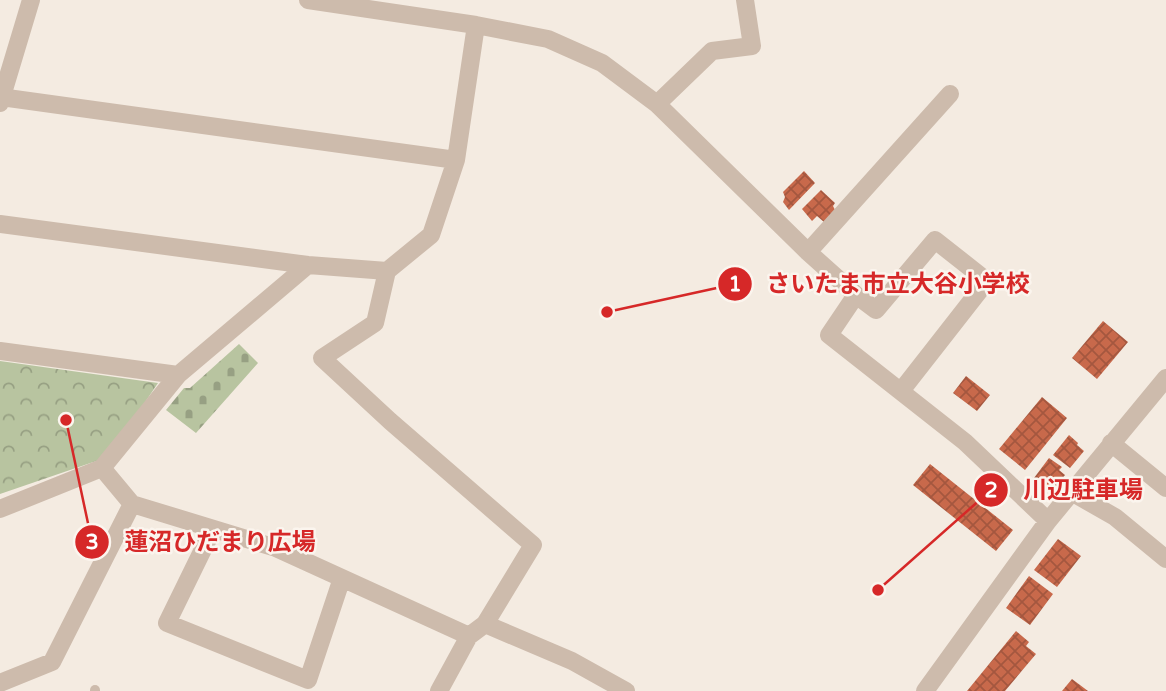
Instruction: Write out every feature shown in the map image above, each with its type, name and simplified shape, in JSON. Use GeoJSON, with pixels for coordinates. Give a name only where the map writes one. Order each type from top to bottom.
{"type":"FeatureCollection","features":[{"type":"Feature","properties":{"kind":"street"},"geometry":{"type":"LineString","coordinates":[[30,0],[1,99],[456,160]]}},
{"type":"Feature","properties":{"kind":"street"},"geometry":{"type":"LineString","coordinates":[[308,0],[331,1],[548,39],[601,64],[657,104],[808,252],[876,310],[935,240],[988,281],[901,391]]}},
{"type":"Feature","properties":{"kind":"street"},"geometry":{"type":"LineString","coordinates":[[657,104],[712,51],[752,46],[745,0]]}},
{"type":"Feature","properties":{"kind":"street"},"geometry":{"type":"LineString","coordinates":[[439,691],[469,636],[485,624],[533,545],[322,358],[374,323],[387,271],[431,235],[456,160],[476,25]]}},
{"type":"Feature","properties":{"kind":"street"},"geometry":{"type":"LineString","coordinates":[[808,252],[950,94]]}},
{"type":"Feature","properties":{"kind":"street"},"geometry":{"type":"LineString","coordinates":[[0,224],[308,265],[387,271]]}},
{"type":"Feature","properties":{"kind":"street"},"geometry":{"type":"LineString","coordinates":[[0,509],[102,468],[178,375],[308,265]]}},
{"type":"Feature","properties":{"kind":"street"},"geometry":{"type":"LineString","coordinates":[[856,295],[829,335],[965,442],[1048,521]]}},
{"type":"Feature","properties":{"kind":"street"},"geometry":{"type":"LineString","coordinates":[[0,351],[178,375]]}},
{"type":"Feature","properties":{"kind":"street"},"geometry":{"type":"LineString","coordinates":[[925,691],[1048,521],[1166,377]]}},
{"type":"Feature","properties":{"kind":"street"},"geometry":{"type":"LineString","coordinates":[[1111,443],[1166,488]]}},
{"type":"Feature","properties":{"kind":"street"},"geometry":{"type":"LineString","coordinates":[[102,468],[132,505],[276,548],[469,636]]}},
{"type":"Feature","properties":{"kind":"street"},"geometry":{"type":"LineString","coordinates":[[1073,493],[1115,517],[1166,559]]}},
{"type":"Feature","properties":{"kind":"street"},"geometry":{"type":"LineString","coordinates":[[0,683],[52,662],[132,505]]}},
{"type":"Feature","properties":{"kind":"street"},"geometry":{"type":"LineString","coordinates":[[213,529],[167,623],[307,680],[342,578]]}},
{"type":"Feature","properties":{"kind":"street"},"geometry":{"type":"LineString","coordinates":[[485,624],[572,662],[626,691]]}},
{"type":"Feature","properties":{"kind":"green space"},"geometry":{"type":"Polygon","coordinates":[[[239,344],[258,363],[196,433],[166,410],[184,388],[190,388],[239,344]]]}},
{"type":"Feature","properties":{"kind":"green space"},"geometry":{"type":"Polygon","coordinates":[[[0,361],[158,383],[108,457],[0,494],[0,361]]]}},
{"type":"Feature","properties":{"kind":"building"},"geometry":{"type":"Polygon","coordinates":[[[804,171],[815,183],[789,210],[783,202],[783,192],[804,171]]]}},
{"type":"Feature","properties":{"kind":"building"},"geometry":{"type":"Polygon","coordinates":[[[821,190],[835,203],[835,210],[824,222],[817,216],[812,221],[802,209],[821,190]]]}},
{"type":"Feature","properties":{"kind":"building"},"geometry":{"type":"Polygon","coordinates":[[[1103,321],[1128,342],[1097,379],[1072,358],[1103,321]]]}},
{"type":"Feature","properties":{"kind":"building"},"geometry":{"type":"Polygon","coordinates":[[[966,376],[990,395],[977,411],[953,393],[966,376]]]}},
{"type":"Feature","properties":{"kind":"building"},"geometry":{"type":"Polygon","coordinates":[[[1042,397],[1067,418],[1025,470],[999,449],[1042,397]]]}},
{"type":"Feature","properties":{"kind":"building"},"geometry":{"type":"Polygon","coordinates":[[[1069,435],[1084,451],[1070,468],[1053,455],[1069,435]]]}},
{"type":"Feature","properties":{"kind":"building"},"geometry":{"type":"Polygon","coordinates":[[[1049,458],[1062,467],[1059,470],[1065,475],[1052,492],[1034,478],[1049,458]]]}},
{"type":"Feature","properties":{"kind":"building"},"geometry":{"type":"Polygon","coordinates":[[[930,464],[1013,530],[996,551],[913,485],[930,464]]]}},
{"type":"Feature","properties":{"kind":"building"},"geometry":{"type":"Polygon","coordinates":[[[1058,539],[1081,556],[1057,587],[1034,570],[1058,539]]]}},
{"type":"Feature","properties":{"kind":"building"},"geometry":{"type":"Polygon","coordinates":[[[1029,576],[1053,594],[1030,625],[1006,608],[1029,576]]]}},
{"type":"Feature","properties":{"kind":"building"},"geometry":{"type":"Polygon","coordinates":[[[1016,631],[1029,642],[1026,646],[1036,654],[1005,691],[967,691],[1016,631]]]}},
{"type":"Feature","properties":{"kind":"building"},"geometry":{"type":"Polygon","coordinates":[[[1072,679],[1088,691],[1062,691],[1072,679]]]}},
{"type":"Feature","properties":{"kind":"place","name":"さいたま市立大谷小学校"},"geometry":{"type":"Point","coordinates":[607,312]}},
{"type":"Feature","properties":{"kind":"place","name":"蓮沼ひだまり広場"},"geometry":{"type":"Point","coordinates":[66,420]}},
{"type":"Feature","properties":{"kind":"place","name":"川辺駐車場"},"geometry":{"type":"Point","coordinates":[878,590]}}]}
